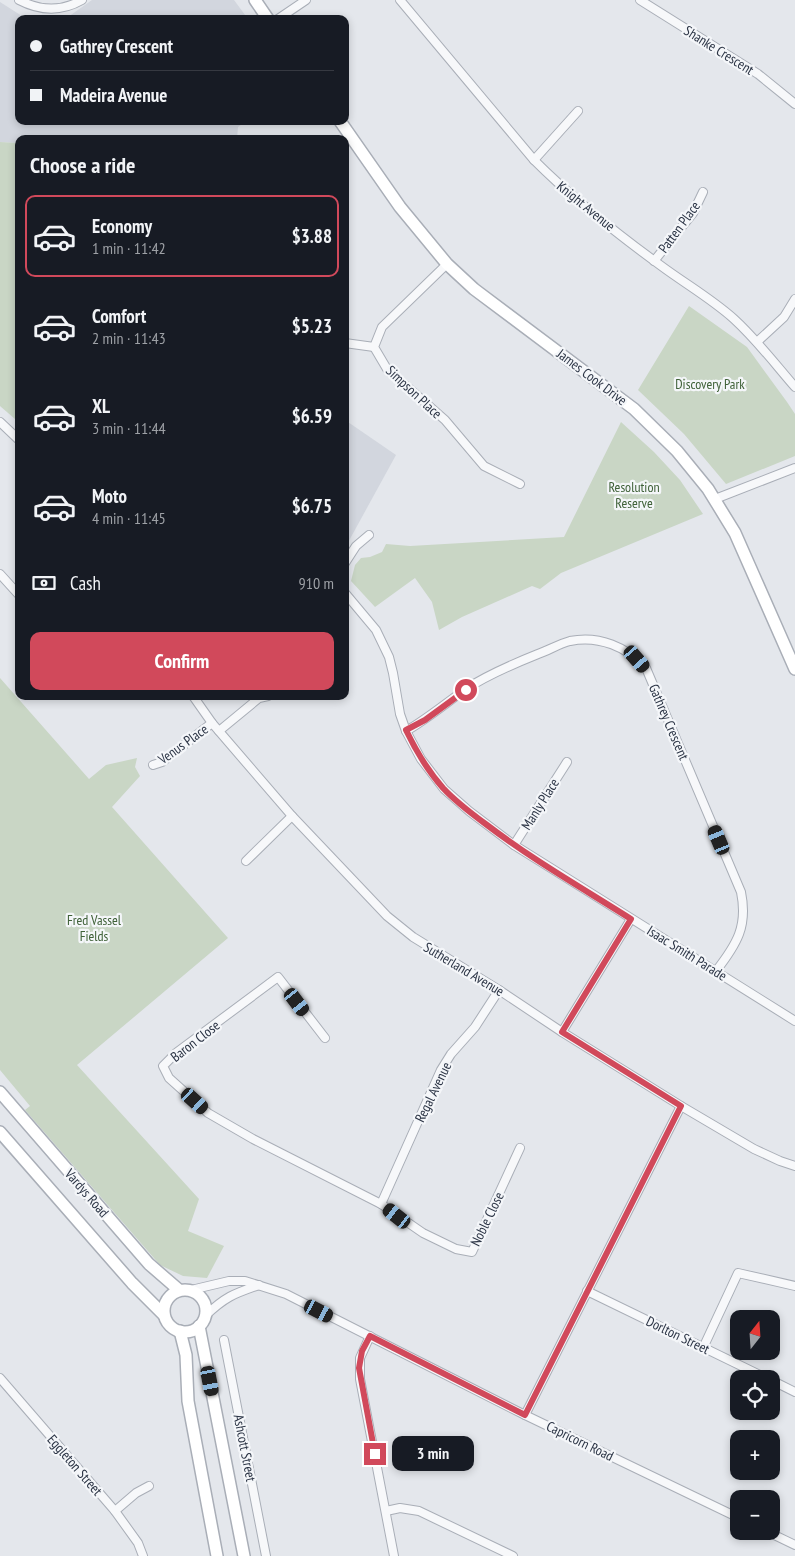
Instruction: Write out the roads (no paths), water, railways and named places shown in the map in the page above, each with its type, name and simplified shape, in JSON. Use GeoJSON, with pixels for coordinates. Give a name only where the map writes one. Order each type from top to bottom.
{"type":"FeatureCollection","features":[{"type":"Feature","properties":{"kind":"main road"},"geometry":{"type":"LineString","coordinates":[[255,0],[265,15]]}},
{"type":"Feature","properties":{"kind":"main road","name":"James Cook Drive"},"geometry":{"type":"LineString","coordinates":[[343,125],[400,207],[447,264],[474,289],[601,383],[651,424],[677,450],[715,499],[743,548],[795,669]]}},
{"type":"Feature","properties":{"kind":"main road","name":"Vardys Road"},"geometry":{"type":"LineString","coordinates":[[0,1092],[149,1264],[185,1290]]}},
{"type":"Feature","properties":{"kind":"main road","name":"Vardys Road"},"geometry":{"type":"LineString","coordinates":[[0,1132],[132,1283],[164,1315]]}},
{"type":"Feature","properties":{"kind":"main road"},"geometry":{"type":"LineString","coordinates":[[202,1321],[190,1331],[180,1331],[168,1324],[164,1315],[168,1297],[185,1290],[197,1293],[205,1303],[202,1321],[244,1556]]}},
{"type":"Feature","properties":{"kind":"main road"},"geometry":{"type":"LineString","coordinates":[[180,1331],[186,1355],[188,1401],[217,1556]]}},
{"type":"Feature","properties":{"kind":"street"},"geometry":{"type":"LineString","coordinates":[[19,0],[28,5],[53,9],[66,7],[82,0]]}},
{"type":"Feature","properties":{"kind":"street"},"geometry":{"type":"LineString","coordinates":[[284,15],[306,0]]}},
{"type":"Feature","properties":{"kind":"street","name":"Knight Avenue"},"geometry":{"type":"LineString","coordinates":[[400,0],[534,160],[568,194],[654,261],[732,318],[757,342],[795,387]]}},
{"type":"Feature","properties":{"kind":"street","name":"Shanke Crescent"},"geometry":{"type":"LineString","coordinates":[[640,0],[758,74],[795,104]]}},
{"type":"Feature","properties":{"kind":"street"},"geometry":{"type":"LineString","coordinates":[[534,160],[578,111]]}},
{"type":"Feature","properties":{"kind":"street","name":"Patten Place"},"geometry":{"type":"LineString","coordinates":[[654,261],[693,213],[703,192]]}},
{"type":"Feature","properties":{"kind":"street"},"geometry":{"type":"LineString","coordinates":[[349,344],[374,347],[382,327],[447,264]]}},
{"type":"Feature","properties":{"kind":"street"},"geometry":{"type":"LineString","coordinates":[[757,342],[784,317],[795,299]]}},
{"type":"Feature","properties":{"kind":"street","name":"Simpson Place"},"geometry":{"type":"LineString","coordinates":[[374,347],[387,369],[445,420],[484,466],[520,484]]}},
{"type":"Feature","properties":{"kind":"street"},"geometry":{"type":"LineString","coordinates":[[0,422],[15,436]]}},
{"type":"Feature","properties":{"kind":"street"},"geometry":{"type":"LineString","coordinates":[[715,499],[795,468]]}},
{"type":"Feature","properties":{"kind":"street"},"geometry":{"type":"LineString","coordinates":[[349,557],[356,546],[369,535]]}},
{"type":"Feature","properties":{"kind":"street"},"geometry":{"type":"LineString","coordinates":[[0,574],[15,591]]}},
{"type":"Feature","properties":{"kind":"street","name":"Isaac Smith Parade"},"geometry":{"type":"LineString","coordinates":[[349,598],[369,620],[384,644],[393,673],[400,714],[406,730],[421,759],[444,789],[514,846],[795,1021]]}},
{"type":"Feature","properties":{"kind":"street","name":"Gathrey Crescent"},"geometry":{"type":"LineString","coordinates":[[406,730],[425,720],[484,678],[505,667],[568,642],[592,639],[604,641],[613,644],[637,659],[646,668],[741,892],[744,906],[740,934],[716,971]]}},
{"type":"Feature","properties":{"kind":"street","name":"Sutherland Avenue"},"geometry":{"type":"LineString","coordinates":[[196,700],[212,723],[292,816],[387,916],[413,937],[681,1106],[754,1149],[795,1166]]}},
{"type":"Feature","properties":{"kind":"street"},"geometry":{"type":"LineString","coordinates":[[219,731],[257,700]]}},
{"type":"Feature","properties":{"kind":"street","name":"Venus Place"},"geometry":{"type":"LineString","coordinates":[[153,765],[162,762],[212,723]]}},
{"type":"Feature","properties":{"kind":"street","name":"Manly Place"},"geometry":{"type":"LineString","coordinates":[[514,846],[567,762]]}},
{"type":"Feature","properties":{"kind":"street"},"geometry":{"type":"LineString","coordinates":[[246,861],[292,816]]}},
{"type":"Feature","properties":{"kind":"street"},"geometry":{"type":"LineString","coordinates":[[562,1032],[631,919]]}},
{"type":"Feature","properties":{"kind":"street","name":"Baron Close"},"geometry":{"type":"LineString","coordinates":[[325,1038],[278,977],[176,1053],[163,1066],[169,1078],[208,1113],[253,1139],[381,1204]]}},
{"type":"Feature","properties":{"kind":"street","name":"Regal Avenue"},"geometry":{"type":"LineString","coordinates":[[381,1204],[441,1070],[451,1054],[475,1027],[499,990]]}},
{"type":"Feature","properties":{"kind":"street"},"geometry":{"type":"LineString","coordinates":[[525,1415],[681,1106]]}},
{"type":"Feature","properties":{"kind":"street","name":"Noble Close"},"geometry":{"type":"LineString","coordinates":[[381,1204],[423,1232],[456,1249],[472,1252],[520,1148]]}},
{"type":"Feature","properties":{"kind":"street"},"geometry":{"type":"LineString","coordinates":[[704,1348],[738,1273],[795,1286]]}},
{"type":"Feature","properties":{"kind":"street","name":"Capricorn Road"},"geometry":{"type":"LineString","coordinates":[[185,1290],[245,1281],[286,1294],[525,1415],[730,1514]]}},
{"type":"Feature","properties":{"kind":"street"},"geometry":{"type":"LineString","coordinates":[[202,1321],[221,1301],[229,1296],[259,1285]]}},
{"type":"Feature","properties":{"kind":"street","name":"Dorlton Street"},"geometry":{"type":"LineString","coordinates":[[587,1291],[749,1370]]}},
{"type":"Feature","properties":{"kind":"street"},"geometry":{"type":"LineString","coordinates":[[370,1336],[360,1358],[360,1373],[394,1556]]}},
{"type":"Feature","properties":{"kind":"street","name":"Ashcott Street"},"geometry":{"type":"LineString","coordinates":[[224,1340],[266,1556]]}},
{"type":"Feature","properties":{"kind":"street","name":"Eggleton Street"},"geometry":{"type":"LineString","coordinates":[[0,1378],[115,1511],[138,1543],[142,1556]]}},
{"type":"Feature","properties":{"kind":"street"},"geometry":{"type":"LineString","coordinates":[[780,1384],[795,1392]]}},
{"type":"Feature","properties":{"kind":"street"},"geometry":{"type":"LineString","coordinates":[[115,1511],[136,1493],[149,1486]]}},
{"type":"Feature","properties":{"kind":"street"},"geometry":{"type":"LineString","coordinates":[[386,1511],[400,1508],[419,1511],[514,1556]]}},
{"type":"Feature","properties":{"kind":"street"},"geometry":{"type":"LineString","coordinates":[[780,1538],[795,1545]]}},
{"type":"Feature","properties":{"kind":"park label","name":"Discovery Park"},"geometry":{"type":"Point","coordinates":[710,384]}},
{"type":"Feature","properties":{"kind":"park label","name":"Resolution Reserve"},"geometry":{"type":"Point","coordinates":[634,496]}},
{"type":"Feature","properties":{"kind":"park label","name":"Fred Vassel Fields"},"geometry":{"type":"Point","coordinates":[94,928]}}]}
